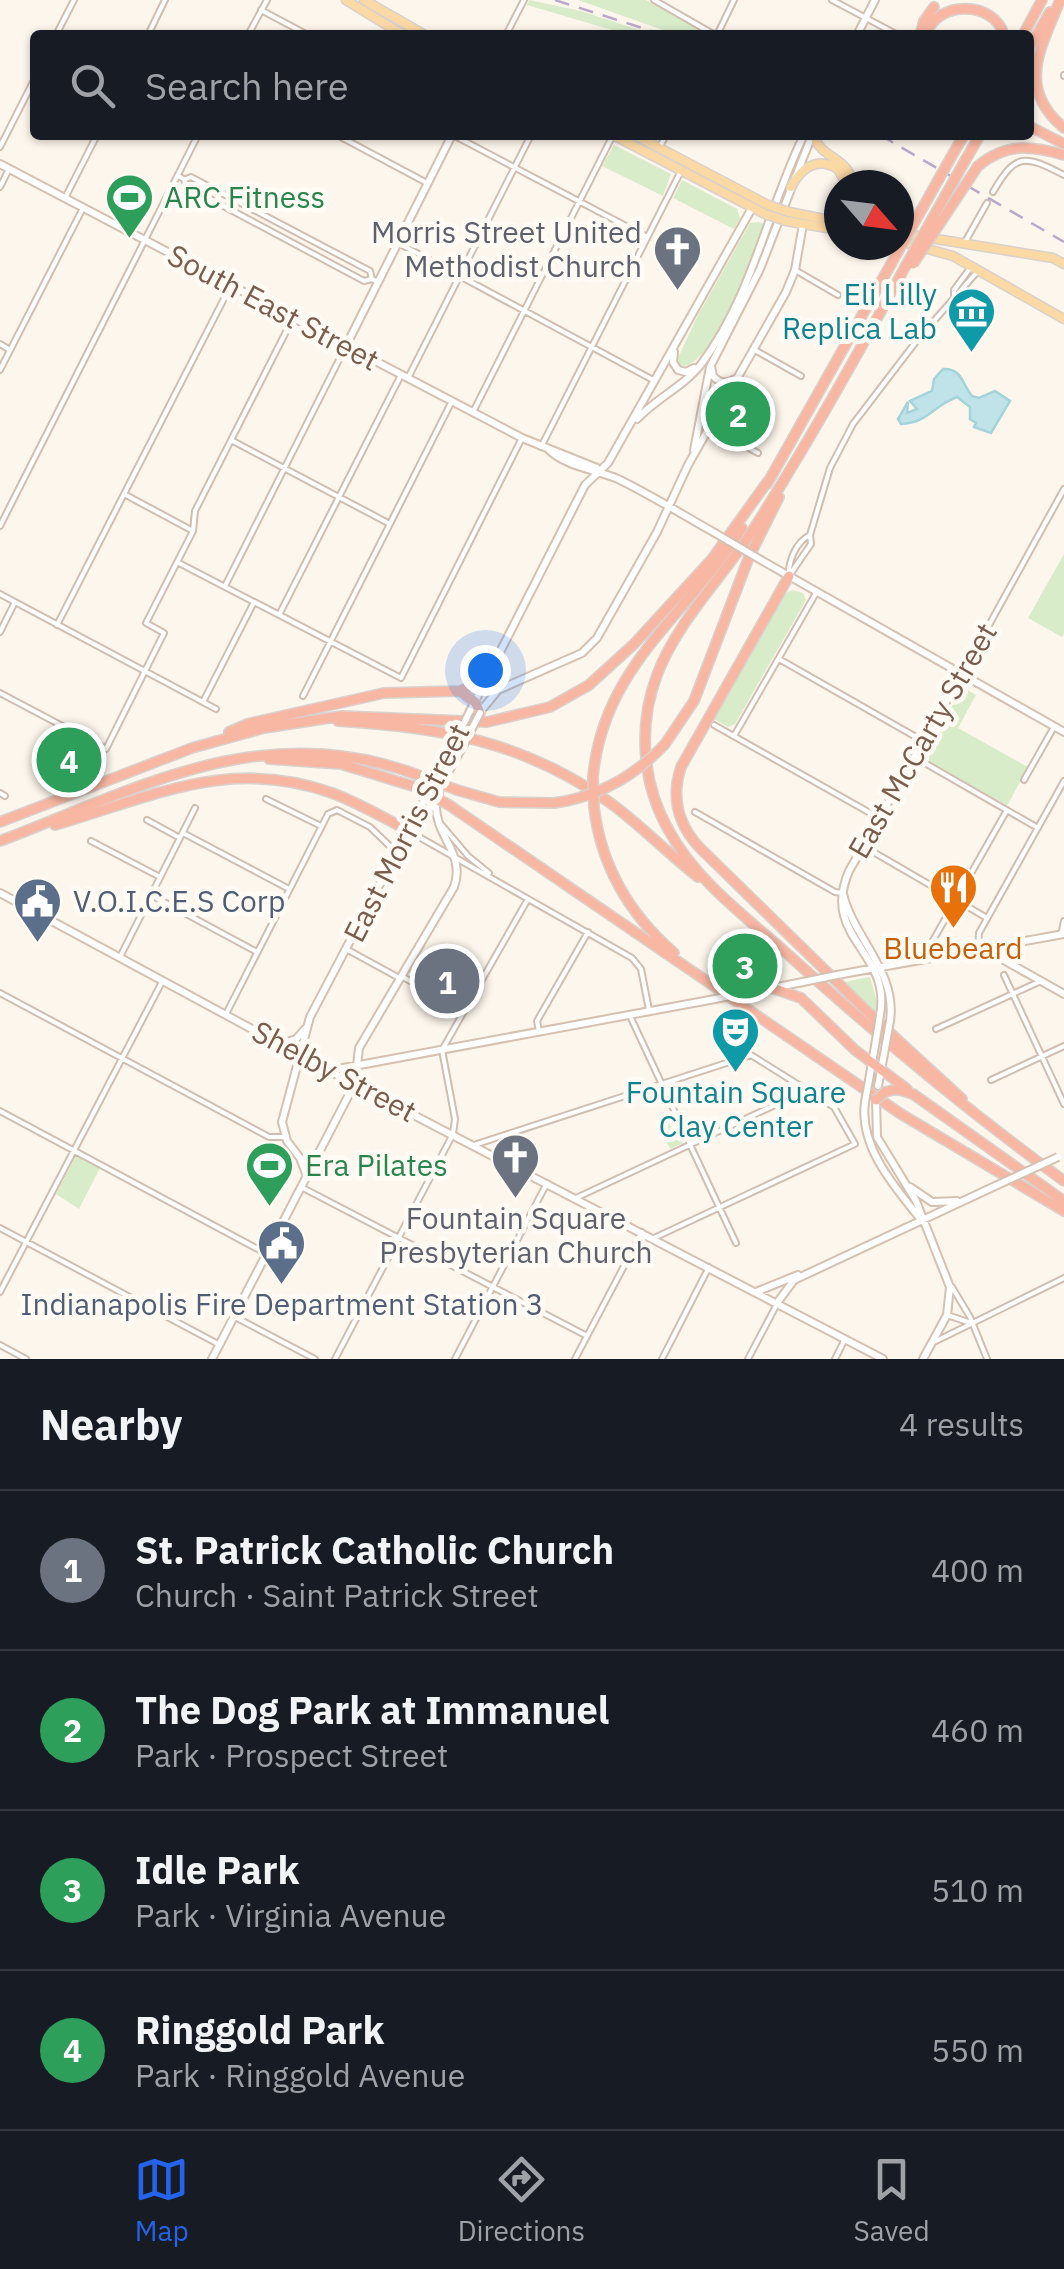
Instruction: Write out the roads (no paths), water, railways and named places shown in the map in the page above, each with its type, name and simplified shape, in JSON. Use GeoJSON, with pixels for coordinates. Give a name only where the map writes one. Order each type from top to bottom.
{"type":"FeatureCollection","features":[{"type":"Feature","properties":{"kind":"highway"},"geometry":{"type":"LineString","coordinates":[[924,30],[926,16],[944,0]]}},
{"type":"Feature","properties":{"kind":"highway"},"geometry":{"type":"LineString","coordinates":[[1058,0],[1038,54],[1036,82],[1047,110],[1064,128]]}},
{"type":"Feature","properties":{"kind":"highway"},"geometry":{"type":"LineString","coordinates":[[926,30],[941,8],[964,1],[988,8],[1002,30]]}},
{"type":"Feature","properties":{"kind":"highway"},"geometry":{"type":"LineString","coordinates":[[1025,30],[1041,3]]}},
{"type":"Feature","properties":{"kind":"highway"},"geometry":{"type":"LineString","coordinates":[[1034,41],[1052,14]]}},
{"type":"Feature","properties":{"kind":"highway"},"geometry":{"type":"LineString","coordinates":[[1034,126],[1064,141]]}},
{"type":"Feature","properties":{"kind":"highway"},"geometry":{"type":"LineString","coordinates":[[712,982],[657,937],[626,900],[605,857],[594,807],[593,777],[602,726],[622,682],[719,563],[961,140]]}},
{"type":"Feature","properties":{"kind":"highway"},"geometry":{"type":"LineString","coordinates":[[908,267],[977,140]]}},
{"type":"Feature","properties":{"kind":"highway"},"geometry":{"type":"LineString","coordinates":[[728,900],[686,856],[658,810],[646,752],[648,710],[656,678],[670,648],[802,450],[908,267],[978,166],[1008,148],[1030,147],[1064,154]]}},
{"type":"Feature","properties":{"kind":"highway"},"geometry":{"type":"LineString","coordinates":[[0,842],[170,776],[256,754],[332,754],[378,762],[499,802],[554,803],[578,799],[613,785],[637,770],[665,744],[694,701],[749,557],[802,450]]}},
{"type":"Feature","properties":{"kind":"highway"},"geometry":{"type":"LineString","coordinates":[[209,742],[264,728],[379,715],[487,722],[530,714],[568,699],[608,670],[702,572],[768,481]]}},
{"type":"Feature","properties":{"kind":"highway"},"geometry":{"type":"LineString","coordinates":[[789,576],[682,767],[676,793],[682,821],[699,847],[876,1020],[1025,1153]]}},
{"type":"Feature","properties":{"kind":"highway"},"geometry":{"type":"LineString","coordinates":[[0,822],[209,742],[246,724],[373,695],[410,690],[460,691],[490,673]]}},
{"type":"Feature","properties":{"kind":"highway"},"geometry":{"type":"LineString","coordinates":[[460,691],[475,709]]}},
{"type":"Feature","properties":{"kind":"highway"},"geometry":{"type":"LineString","coordinates":[[319,720],[431,728],[481,740],[538,762],[612,804],[728,900],[890,1046],[1064,1181]]}},
{"type":"Feature","properties":{"kind":"highway"},"geometry":{"type":"LineString","coordinates":[[236,759],[341,764],[416,787],[449,804],[901,1114],[1064,1211]]}},
{"type":"Feature","properties":{"kind":"highway"},"geometry":{"type":"LineString","coordinates":[[0,842],[180,785],[239,778],[288,782],[322,790],[408,831]]}},
{"type":"Feature","properties":{"kind":"highway"},"geometry":{"type":"LineString","coordinates":[[772,988],[801,998],[876,1066],[1064,1201]]}},
{"type":"Feature","properties":{"kind":"highway"},"geometry":{"type":"LineString","coordinates":[[872,1104],[882,1089],[913,1094]]}},
{"type":"Feature","properties":{"kind":"main road"},"geometry":{"type":"LineString","coordinates":[[346,0],[395,30]]}},
{"type":"Feature","properties":{"kind":"main road"},"geometry":{"type":"LineString","coordinates":[[364,0],[416,30]]}},
{"type":"Feature","properties":{"kind":"main road"},"geometry":{"type":"LineString","coordinates":[[860,30],[875,0]]}},
{"type":"Feature","properties":{"kind":"main road"},"geometry":{"type":"LineString","coordinates":[[346,346],[375,280],[450,140]]}},
{"type":"Feature","properties":{"kind":"main road"},"geometry":{"type":"LineString","coordinates":[[622,140],[752,208],[767,209]]}},
{"type":"Feature","properties":{"kind":"main road"},"geometry":{"type":"LineString","coordinates":[[644,140],[767,209],[803,224],[824,228]]}},
{"type":"Feature","properties":{"kind":"main road","name":"East Morris Street"},"geometry":{"type":"LineString","coordinates":[[626,432],[648,408],[695,371],[709,353],[746,284],[802,140]]}},
{"type":"Feature","properties":{"kind":"main road"},"geometry":{"type":"LineString","coordinates":[[688,465],[697,440],[704,386],[712,362],[755,281],[811,140]]}},
{"type":"Feature","properties":{"kind":"main road"},"geometry":{"type":"LineString","coordinates":[[816,140],[847,170]]}},
{"type":"Feature","properties":{"kind":"main road"},"geometry":{"type":"LineString","coordinates":[[790,187],[804,168],[822,163],[840,170]]}},
{"type":"Feature","properties":{"kind":"main road","name":"South East Street"},"geometry":{"type":"LineString","coordinates":[[0,164],[522,438],[587,463],[668,506],[1064,732]]}},
{"type":"Feature","properties":{"kind":"main road","name":"East Morris Street"},"geometry":{"type":"LineString","coordinates":[[281,1044],[296,1039],[307,1027],[475,709],[585,485],[599,472],[626,432],[752,208]]}},
{"type":"Feature","properties":{"kind":"main road"},"geometry":{"type":"LineString","coordinates":[[788,216],[824,220]]}},
{"type":"Feature","properties":{"kind":"main road"},"geometry":{"type":"LineString","coordinates":[[408,831],[424,820],[462,748],[475,709],[498,690],[592,645],[658,532],[688,465],[786,292],[795,270],[803,224]]}},
{"type":"Feature","properties":{"kind":"main road"},"geometry":{"type":"LineString","coordinates":[[914,236],[1061,260]]}},
{"type":"Feature","properties":{"kind":"main road"},"geometry":{"type":"LineString","coordinates":[[914,244],[936,249],[1064,319]]}},
{"type":"Feature","properties":{"kind":"main road"},"geometry":{"type":"LineString","coordinates":[[674,349],[673,362],[682,372],[696,366],[709,353]]}},
{"type":"Feature","properties":{"kind":"main road"},"geometry":{"type":"LineString","coordinates":[[712,362],[712,374],[718,381],[738,377]]}},
{"type":"Feature","properties":{"kind":"main road","name":"East McCarty Street"},"geometry":{"type":"LineString","coordinates":[[842,893],[846,877],[962,674]]}},
{"type":"Feature","properties":{"kind":"main road"},"geometry":{"type":"LineString","coordinates":[[212,1359],[354,1084],[359,1048],[454,887],[456,860],[436,808],[441,788]]}},
{"type":"Feature","properties":{"kind":"main road","name":"Shelby Street"},"geometry":{"type":"LineString","coordinates":[[0,893],[354,1084],[883,1359]]}},
{"type":"Feature","properties":{"kind":"main road"},"geometry":{"type":"LineString","coordinates":[[842,893],[848,914],[891,996],[884,1054],[869,1080],[876,1137],[916,1201],[950,1284],[947,1314],[923,1359]]}},
{"type":"Feature","properties":{"kind":"main road"},"geometry":{"type":"LineString","coordinates":[[322,1065],[335,1069],[358,1066],[1062,934]]}},
{"type":"Feature","properties":{"kind":"main road"},"geometry":{"type":"LineString","coordinates":[[982,950],[1064,994]]}},
{"type":"Feature","properties":{"kind":"main road"},"geometry":{"type":"LineString","coordinates":[[877,968],[882,993],[875,1046],[882,1089]]}},
{"type":"Feature","properties":{"kind":"main road","name":"East Morris Street"},"geometry":{"type":"LineString","coordinates":[[285,1137],[283,1115],[307,1027]]}},
{"type":"Feature","properties":{"kind":"main road"},"geometry":{"type":"LineString","coordinates":[[872,1104],[864,1124],[868,1142],[922,1221]]}},
{"type":"Feature","properties":{"kind":"main road"},"geometry":{"type":"LineString","coordinates":[[438,1127],[455,1122]]}},
{"type":"Feature","properties":{"kind":"main road"},"geometry":{"type":"LineString","coordinates":[[285,1137],[301,1160],[307,1178]]}},
{"type":"Feature","properties":{"kind":"main road"},"geometry":{"type":"LineString","coordinates":[[777,1304],[788,1284],[1061,1155]]}},
{"type":"Feature","properties":{"kind":"main road"},"geometry":{"type":"LineString","coordinates":[[904,1183],[932,1202],[964,1200]]}},
{"type":"Feature","properties":{"kind":"main road"},"geometry":{"type":"LineString","coordinates":[[756,1292],[791,1277],[804,1276]]}},
{"type":"Feature","properties":{"kind":"street"},"geometry":{"type":"LineString","coordinates":[[59,30],[74,0]]}},
{"type":"Feature","properties":{"kind":"street"},"geometry":{"type":"LineString","coordinates":[[151,30],[166,0]]}},
{"type":"Feature","properties":{"kind":"street"},"geometry":{"type":"LineString","coordinates":[[251,30],[266,0]]}},
{"type":"Feature","properties":{"kind":"street"},"geometry":{"type":"LineString","coordinates":[[509,30],[524,0]]}},
{"type":"Feature","properties":{"kind":"street"},"geometry":{"type":"LineString","coordinates":[[654,0],[707,30]]}},
{"type":"Feature","properties":{"kind":"street"},"geometry":{"type":"LineString","coordinates":[[719,30],[734,0]]}},
{"type":"Feature","properties":{"kind":"street"},"geometry":{"type":"LineString","coordinates":[[832,0],[889,30]]}},
{"type":"Feature","properties":{"kind":"street"},"geometry":{"type":"LineString","coordinates":[[262,10],[299,30]]}},
{"type":"Feature","properties":{"kind":"street"},"geometry":{"type":"LineString","coordinates":[[0,147],[30,88]]}},
{"type":"Feature","properties":{"kind":"street"},"geometry":{"type":"LineString","coordinates":[[65,198],[94,140]]}},
{"type":"Feature","properties":{"kind":"street"},"geometry":{"type":"LineString","coordinates":[[0,526],[196,140]]}},
{"type":"Feature","properties":{"kind":"street"},"geometry":{"type":"LineString","coordinates":[[346,140],[428,183]]}},
{"type":"Feature","properties":{"kind":"street"},"geometry":{"type":"LineString","coordinates":[[461,140],[648,237]]}},
{"type":"Feature","properties":{"kind":"street"},"geometry":{"type":"LineString","coordinates":[[279,614],[460,277],[528,140]]}},
{"type":"Feature","properties":{"kind":"street"},"geometry":{"type":"LineString","coordinates":[[473,412],[610,140]]}},
{"type":"Feature","properties":{"kind":"street"},"geometry":{"type":"LineString","coordinates":[[659,148],[663,140]]}},
{"type":"Feature","properties":{"kind":"street"},"geometry":{"type":"LineString","coordinates":[[993,192],[1005,170],[1016,162],[1034,160],[1064,175]]}},
{"type":"Feature","properties":{"kind":"street"},"geometry":{"type":"LineString","coordinates":[[0,187],[9,169]]}},
{"type":"Feature","properties":{"kind":"street"},"geometry":{"type":"LineString","coordinates":[[544,448],[680,171]]}},
{"type":"Feature","properties":{"kind":"street"},"geometry":{"type":"LineString","coordinates":[[178,176],[186,186],[364,281],[375,280],[370,271],[191,177],[184,180]]}},
{"type":"Feature","properties":{"kind":"street"},"geometry":{"type":"LineString","coordinates":[[964,244],[987,203]]}},
{"type":"Feature","properties":{"kind":"street"},"geometry":{"type":"LineString","coordinates":[[0,370],[82,208]]}},
{"type":"Feature","properties":{"kind":"street"},"geometry":{"type":"LineString","coordinates":[[397,243],[656,382]]}},
{"type":"Feature","properties":{"kind":"street"},"geometry":{"type":"LineString","coordinates":[[789,576],[811,544],[810,535],[830,468],[849,430],[974,269]]}},
{"type":"Feature","properties":{"kind":"street"},"geometry":{"type":"LineString","coordinates":[[795,270],[838,294]]}},
{"type":"Feature","properties":{"kind":"street"},"geometry":{"type":"LineString","coordinates":[[58,625],[230,285]]}},
{"type":"Feature","properties":{"kind":"street"},"geometry":{"type":"LineString","coordinates":[[0,693],[106,750],[164,632],[146,623],[193,530],[195,511],[294,318]]}},
{"type":"Feature","properties":{"kind":"street"},"geometry":{"type":"LineString","coordinates":[[0,344],[10,350]]}},
{"type":"Feature","properties":{"kind":"street"},"geometry":{"type":"LineString","coordinates":[[225,586],[346,346]]}},
{"type":"Feature","properties":{"kind":"street"},"geometry":{"type":"LineString","coordinates":[[753,350],[801,376]]}},
{"type":"Feature","properties":{"kind":"street"},"geometry":{"type":"LineString","coordinates":[[302,696],[452,402]]}},
{"type":"Feature","properties":{"kind":"street"},"geometry":{"type":"LineString","coordinates":[[710,427],[758,453]]}},
{"type":"Feature","properties":{"kind":"street"},"geometry":{"type":"LineString","coordinates":[[177,562],[400,678],[522,438]]}},
{"type":"Feature","properties":{"kind":"street"},"geometry":{"type":"LineString","coordinates":[[231,440],[390,524]]}},
{"type":"Feature","properties":{"kind":"street","name":"East McCarty Street"},"geometry":{"type":"LineString","coordinates":[[962,674],[1064,489]]}},
{"type":"Feature","properties":{"kind":"street"},"geometry":{"type":"LineString","coordinates":[[124,494],[193,530]]}},
{"type":"Feature","properties":{"kind":"street"},"geometry":{"type":"LineString","coordinates":[[789,576],[790,562],[803,539],[810,535]]}},
{"type":"Feature","properties":{"kind":"street"},"geometry":{"type":"LineString","coordinates":[[734,736],[817,591]]}},
{"type":"Feature","properties":{"kind":"street"},"geometry":{"type":"LineString","coordinates":[[0,594],[216,709]]}},
{"type":"Feature","properties":{"kind":"street"},"geometry":{"type":"LineString","coordinates":[[0,632],[15,602]]}},
{"type":"Feature","properties":{"kind":"street"},"geometry":{"type":"LineString","coordinates":[[203,702],[254,602]]}},
{"type":"Feature","properties":{"kind":"street"},"geometry":{"type":"LineString","coordinates":[[778,658],[923,741]]}},
{"type":"Feature","properties":{"kind":"street"},"geometry":{"type":"LineString","coordinates":[[714,725],[879,818]]}},
{"type":"Feature","properties":{"kind":"street"},"geometry":{"type":"LineString","coordinates":[[1024,780],[1054,727]]}},
{"type":"Feature","properties":{"kind":"street"},"geometry":{"type":"LineString","coordinates":[[914,757],[1038,828]]}},
{"type":"Feature","properties":{"kind":"street"},"geometry":{"type":"LineString","coordinates":[[982,950],[978,937],[1064,781]]}},
{"type":"Feature","properties":{"kind":"street"},"geometry":{"type":"LineString","coordinates":[[266,798],[320,826]]}},
{"type":"Feature","properties":{"kind":"street"},"geometry":{"type":"LineString","coordinates":[[120,958],[195,808]]}},
{"type":"Feature","properties":{"kind":"street"},"geometry":{"type":"LineString","coordinates":[[226,1014],[320,826],[332,810],[370,827],[397,853]]}},
{"type":"Feature","properties":{"kind":"street"},"geometry":{"type":"LineString","coordinates":[[922,961],[1007,810]]}},
{"type":"Feature","properties":{"kind":"street"},"geometry":{"type":"LineString","coordinates":[[695,812],[842,893]]}},
{"type":"Feature","properties":{"kind":"street"},"geometry":{"type":"LineString","coordinates":[[147,820],[289,889]]}},
{"type":"Feature","properties":{"kind":"street"},"geometry":{"type":"LineString","coordinates":[[439,822],[471,859],[497,880]]}},
{"type":"Feature","properties":{"kind":"street"},"geometry":{"type":"LineString","coordinates":[[408,831],[637,963],[649,1010]]}},
{"type":"Feature","properties":{"kind":"street"},"geometry":{"type":"LineString","coordinates":[[91,841],[160,877]]}},
{"type":"Feature","properties":{"kind":"street"},"geometry":{"type":"LineString","coordinates":[[863,846],[988,918]]}},
{"type":"Feature","properties":{"kind":"street"},"geometry":{"type":"LineString","coordinates":[[151,896],[257,952]]}},
{"type":"Feature","properties":{"kind":"street"},"geometry":{"type":"LineString","coordinates":[[335,1359],[453,1134],[455,1122],[442,1050],[528,898]]}},
{"type":"Feature","properties":{"kind":"street"},"geometry":{"type":"LineString","coordinates":[[1062,934],[1064,921]]}},
{"type":"Feature","properties":{"kind":"street"},"geometry":{"type":"LineString","coordinates":[[539,1031],[537,1020],[588,932]]}},
{"type":"Feature","properties":{"kind":"street"},"geometry":{"type":"LineString","coordinates":[[347,949],[464,1011]]}},
{"type":"Feature","properties":{"kind":"street"},"geometry":{"type":"LineString","coordinates":[[1004,975],[1064,1104]]}},
{"type":"Feature","properties":{"kind":"street"},"geometry":{"type":"LineString","coordinates":[[0,1292],[162,980]]}},
{"type":"Feature","properties":{"kind":"street"},"geometry":{"type":"LineString","coordinates":[[936,1029],[1040,981]]}},
{"type":"Feature","properties":{"kind":"street"},"geometry":{"type":"LineString","coordinates":[[0,993],[269,1137],[285,1137]]}},
{"type":"Feature","properties":{"kind":"street"},"geometry":{"type":"LineString","coordinates":[[629,1014],[736,1243]]}},
{"type":"Feature","properties":{"kind":"street"},"geometry":{"type":"LineString","coordinates":[[991,1080],[1064,1046]]}},
{"type":"Feature","properties":{"kind":"street"},"geometry":{"type":"LineString","coordinates":[[474,1145],[754,1056],[838,1111],[854,1144],[654,1238]]}},
{"type":"Feature","properties":{"kind":"street"},"geometry":{"type":"LineString","coordinates":[[576,1198],[808,1090]]}},
{"type":"Feature","properties":{"kind":"street"},"geometry":{"type":"LineString","coordinates":[[0,1111],[268,1254]]}},
{"type":"Feature","properties":{"kind":"street"},"geometry":{"type":"LineString","coordinates":[[455,1359],[547,1183]]}},
{"type":"Feature","properties":{"kind":"street"},"geometry":{"type":"LineString","coordinates":[[302,1188],[587,1336]]}},
{"type":"Feature","properties":{"kind":"street"},"geometry":{"type":"LineString","coordinates":[[0,1228],[220,1345]]}},
{"type":"Feature","properties":{"kind":"street"},"geometry":{"type":"LineString","coordinates":[[575,1359],[642,1232]]}},
{"type":"Feature","properties":{"kind":"street"},"geometry":{"type":"LineString","coordinates":[[662,1359],[709,1268]]}},
{"type":"Feature","properties":{"kind":"street"},"geometry":{"type":"LineString","coordinates":[[932,1343],[1064,1278]]}},
{"type":"Feature","properties":{"kind":"street"},"geometry":{"type":"LineString","coordinates":[[950,1284],[959,1295],[987,1359]]}},
{"type":"Feature","properties":{"kind":"street"},"geometry":{"type":"LineString","coordinates":[[748,1359],[777,1304]]}},
{"type":"Feature","properties":{"kind":"street"},"geometry":{"type":"LineString","coordinates":[[947,1314],[970,1323]]}},
{"type":"Feature","properties":{"kind":"street"},"geometry":{"type":"LineString","coordinates":[[234,1317],[315,1359]]}},
{"type":"Feature","properties":{"kind":"street"},"geometry":{"type":"LineString","coordinates":[[835,1359],[845,1339]]}},
{"type":"Feature","properties":{"kind":"street"},"geometry":{"type":"LineString","coordinates":[[0,1345],[26,1359]]}},
{"type":"Feature","properties":{"kind":"water"},"geometry":{"type":"Polygon","coordinates":[[[943,369],[958,374],[972,396],[979,398],[995,391],[1010,401],[991,433],[974,427],[970,407],[957,397],[925,417],[901,424],[898,419],[908,402],[907,413],[917,409],[910,401],[932,391],[934,379],[943,369]]]}},
{"type":"Feature","properties":{"kind":"railway"},"geometry":{"type":"LineString","coordinates":[[555,0],[648,30]]}},
{"type":"Feature","properties":{"kind":"railway"},"geometry":{"type":"LineString","coordinates":[[889,140],[1064,242]]}},
{"type":"Feature","properties":{"kind":"place","name":"ARC Fitness"},"geometry":{"type":"Point","coordinates":[129,240]}},
{"type":"Feature","properties":{"kind":"place","name":"Morris Street United Methodist Church"},"geometry":{"type":"Point","coordinates":[677,292]}},
{"type":"Feature","properties":{"kind":"place","name":"Eli Lilly Replica Lab"},"geometry":{"type":"Point","coordinates":[972,354]}},
{"type":"Feature","properties":{"kind":"place","name":"The Dog Park at Immanuel"},"geometry":{"type":"Point","coordinates":[738,414]}},
{"type":"Feature","properties":{"kind":"place","name":"Ringgold Park"},"geometry":{"type":"Point","coordinates":[69,760]}},
{"type":"Feature","properties":{"kind":"place","name":"Bluebeard"},"geometry":{"type":"Point","coordinates":[953,930]}},
{"type":"Feature","properties":{"kind":"place","name":"V.O.I.C.E.S Corp"},"geometry":{"type":"Point","coordinates":[38,944]}},
{"type":"Feature","properties":{"kind":"place","name":"Idle Park"},"geometry":{"type":"Point","coordinates":[745,966]}},
{"type":"Feature","properties":{"kind":"place","name":"St. Patrick Catholic Church"},"geometry":{"type":"Point","coordinates":[447,981]}},
{"type":"Feature","properties":{"kind":"place","name":"Fountain Square Clay Center"},"geometry":{"type":"Point","coordinates":[736,1074]}},
{"type":"Feature","properties":{"kind":"place","name":"Fountain Square Presbyterian Church"},"geometry":{"type":"Point","coordinates":[516,1200]}},
{"type":"Feature","properties":{"kind":"place","name":"Era Pilates"},"geometry":{"type":"Point","coordinates":[270,1208]}},
{"type":"Feature","properties":{"kind":"place","name":"Indianapolis Fire Department Station 3"},"geometry":{"type":"Point","coordinates":[282,1286]}}]}
